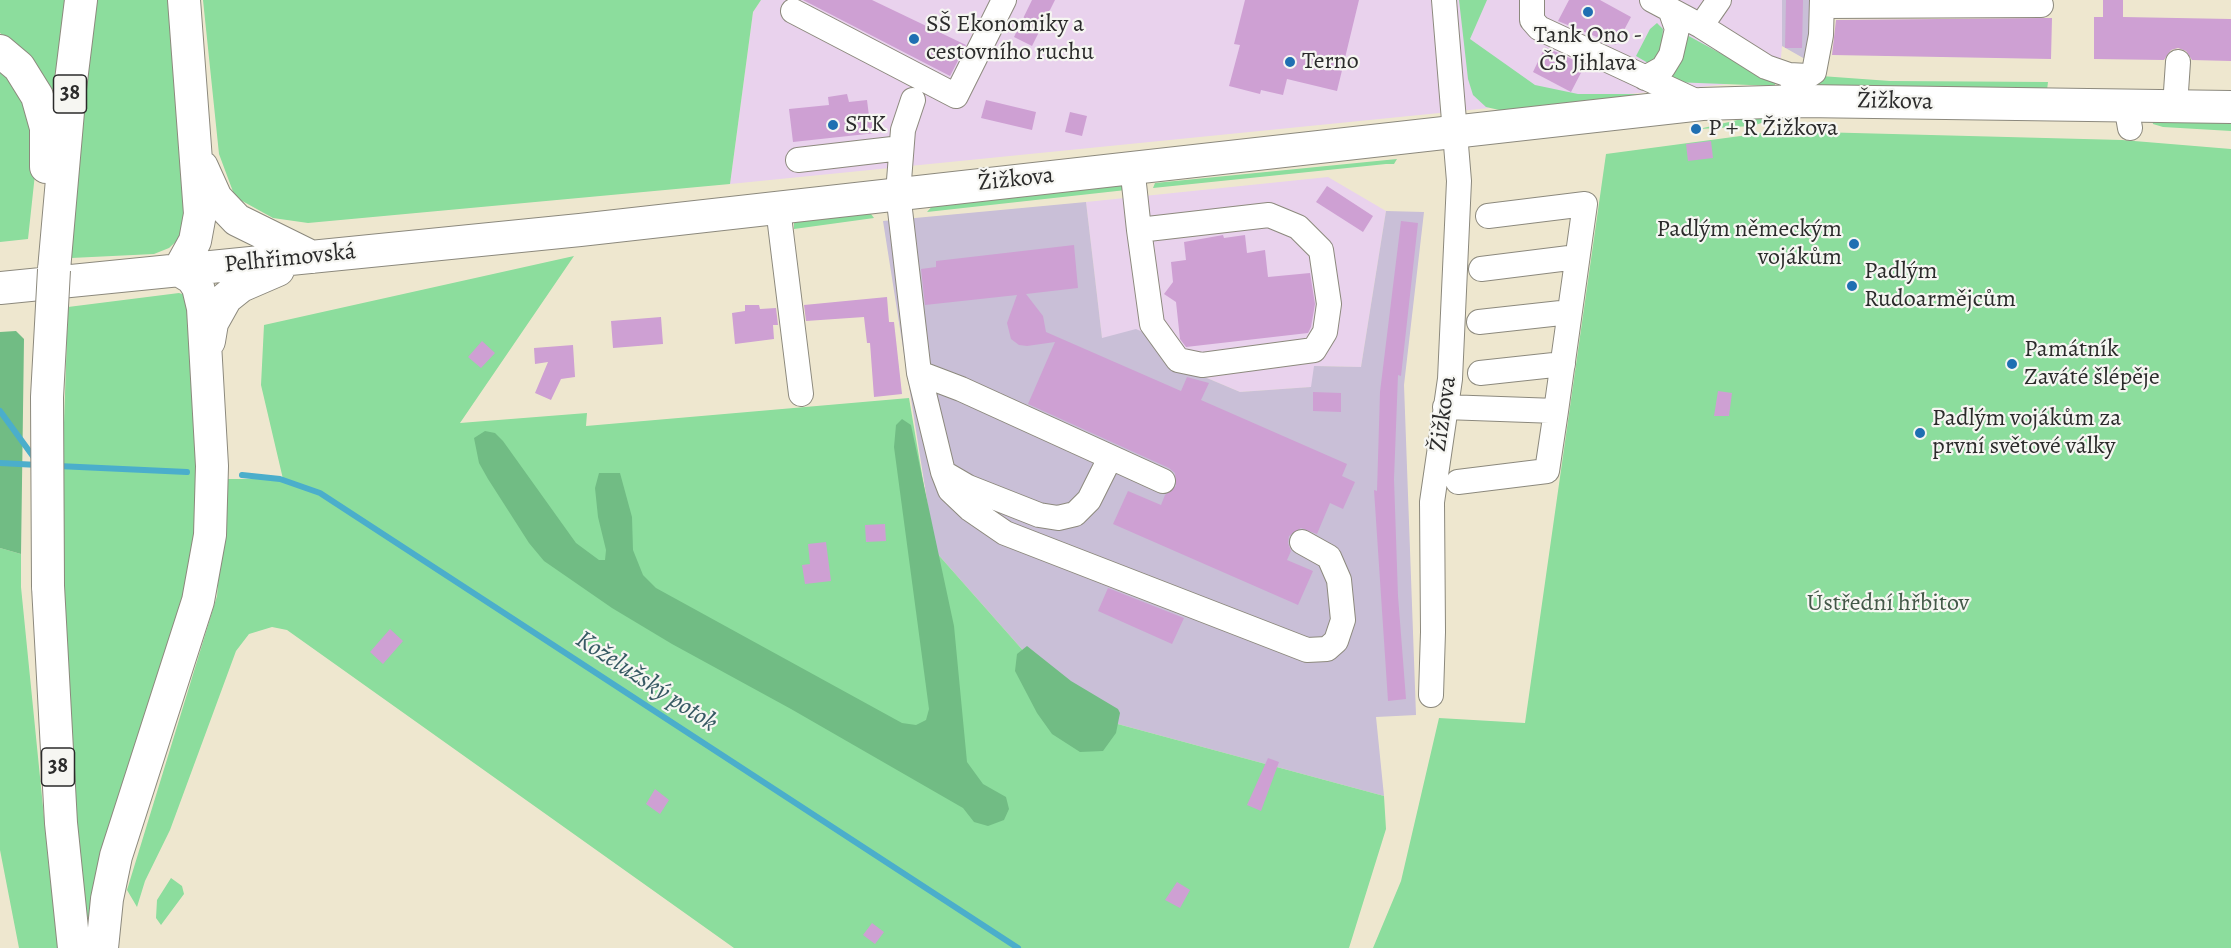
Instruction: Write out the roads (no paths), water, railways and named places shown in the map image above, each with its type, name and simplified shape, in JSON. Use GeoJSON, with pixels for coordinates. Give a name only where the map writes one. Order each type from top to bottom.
{"type":"FeatureCollection","features":[{"type":"Feature","properties":{"kind":"main road","name":"38"},"geometry":{"type":"LineString","coordinates":[[74,948],[61,823],[48,586],[47,397],[54,270],[53,188],[81,0]]}},
{"type":"Feature","properties":{"kind":"main road"},"geometry":{"type":"LineString","coordinates":[[102,948],[107,899],[121,835],[184,648],[204,575],[212,496],[202,296],[192,278],[180,270],[192,248],[198,228],[199,199],[184,0]]}},
{"type":"Feature","properties":{"kind":"main road"},"geometry":{"type":"LineString","coordinates":[[0,51],[19,67],[41,108],[53,188]]}},
{"type":"Feature","properties":{"kind":"main road","name":"Žižkova"},"geometry":{"type":"LineString","coordinates":[[580,230],[1132,167],[1453,134],[1702,104],[1796,88],[2128,117],[2175,106],[2231,107]]}},
{"type":"Feature","properties":{"kind":"main road"},"geometry":{"type":"LineString","coordinates":[[195,146],[208,184],[226,210],[252,229],[313,257]]}},
{"type":"Feature","properties":{"kind":"main road","name":"Pelhřimovská"},"geometry":{"type":"LineString","coordinates":[[0,288],[580,230]]}},
{"type":"Feature","properties":{"kind":"main road"},"geometry":{"type":"LineString","coordinates":[[207,360],[212,323],[226,298],[252,280],[313,257]]}},
{"type":"Feature","properties":{"kind":"street"},"geometry":{"type":"LineString","coordinates":[[793,11],[957,96],[1004,0]]}},
{"type":"Feature","properties":{"kind":"street"},"geometry":{"type":"LineString","coordinates":[[1444,0],[1453,134]]}},
{"type":"Feature","properties":{"kind":"street"},"geometry":{"type":"LineString","coordinates":[[1532,0],[1532,21],[1539,28],[1702,104]]}},
{"type":"Feature","properties":{"kind":"street"},"geometry":{"type":"LineString","coordinates":[[1701,26],[1719,0]]}},
{"type":"Feature","properties":{"kind":"street"},"geometry":{"type":"LineString","coordinates":[[1662,6],[1701,26],[1796,88],[1814,72],[1821,35],[1822,3],[2041,5]]}},
{"type":"Feature","properties":{"kind":"street"},"geometry":{"type":"LineString","coordinates":[[1645,78],[1663,68],[1671,55],[1677,29],[1662,6]]}},
{"type":"Feature","properties":{"kind":"street"},"geometry":{"type":"LineString","coordinates":[[2175,106],[2178,62]]}},
{"type":"Feature","properties":{"kind":"street"},"geometry":{"type":"LineString","coordinates":[[913,100],[901,148],[898,193],[920,374],[943,472],[950,490],[970,509],[1005,533],[1307,650],[1327,649],[1336,641],[1342,620],[1339,580],[1329,557],[1302,542]]}},
{"type":"Feature","properties":{"kind":"street","name":"Žižkova"},"geometry":{"type":"LineString","coordinates":[[1431,695],[1432,502],[1450,378],[1458,201],[1453,134]]}},
{"type":"Feature","properties":{"kind":"street"},"geometry":{"type":"LineString","coordinates":[[798,160],[901,148]]}},
{"type":"Feature","properties":{"kind":"street"},"geometry":{"type":"LineString","coordinates":[[1132,167],[1139,230],[1152,324],[1178,360],[1202,364],[1314,350],[1325,332],[1329,304],[1321,250],[1298,227],[1269,214],[1139,230]]}},
{"type":"Feature","properties":{"kind":"street"},"geometry":{"type":"LineString","coordinates":[[1458,482],[1547,471],[1585,204],[1488,216]]}},
{"type":"Feature","properties":{"kind":"street"},"geometry":{"type":"LineString","coordinates":[[778,208],[801,394]]}},
{"type":"Feature","properties":{"kind":"street"},"geometry":{"type":"LineString","coordinates":[[1481,269],[1577,257]]}},
{"type":"Feature","properties":{"kind":"street"},"geometry":{"type":"LineString","coordinates":[[1479,322],[1570,312]]}},
{"type":"Feature","properties":{"kind":"street"},"geometry":{"type":"LineString","coordinates":[[1480,374],[1563,364]]}},
{"type":"Feature","properties":{"kind":"street"},"geometry":{"type":"LineString","coordinates":[[920,374],[961,389],[1163,481]]}},
{"type":"Feature","properties":{"kind":"street"},"geometry":{"type":"LineString","coordinates":[[1445,407],[1556,411]]}},
{"type":"Feature","properties":{"kind":"street"},"geometry":{"type":"LineString","coordinates":[[943,472],[968,487],[1039,515],[1058,518],[1075,514],[1089,500],[1110,458]]}},
{"type":"Feature","properties":{"kind":"waterway"},"geometry":{"type":"LineString","coordinates":[[0,411],[35,459]]}},
{"type":"Feature","properties":{"kind":"waterway","name":"Koželužský potok"},"geometry":{"type":"LineString","coordinates":[[0,463],[38,465]]}},
{"type":"Feature","properties":{"kind":"waterway","name":"Koželužský potok"},"geometry":{"type":"LineString","coordinates":[[58,466],[187,472]]}},
{"type":"Feature","properties":{"kind":"waterway","name":"Koželužský potok"},"geometry":{"type":"LineString","coordinates":[[242,475],[280,479],[320,493],[1018,948]]}},
{"type":"Feature","properties":{"kind":"place","name":"Tank Ono - ČS Jihlava"},"geometry":{"type":"Point","coordinates":[1588,12]}},
{"type":"Feature","properties":{"kind":"place","name":"SŠ Ekonomiky a cestovního ruchu"},"geometry":{"type":"Point","coordinates":[914,39]}},
{"type":"Feature","properties":{"kind":"place","name":"Terno"},"geometry":{"type":"Point","coordinates":[1290,62]}},
{"type":"Feature","properties":{"kind":"place","name":"STK"},"geometry":{"type":"Point","coordinates":[833,125]}},
{"type":"Feature","properties":{"kind":"place","name":"P + R Žižkova"},"geometry":{"type":"Point","coordinates":[1696,129]}},
{"type":"Feature","properties":{"kind":"place","name":"Padlým německým vojákům"},"geometry":{"type":"Point","coordinates":[1854,244]}},
{"type":"Feature","properties":{"kind":"place","name":"Padlým Rudoarmějcům"},"geometry":{"type":"Point","coordinates":[1852,286]}},
{"type":"Feature","properties":{"kind":"place","name":"Památník Zaváté šlépěje"},"geometry":{"type":"Point","coordinates":[2012,364]}},
{"type":"Feature","properties":{"kind":"place","name":"Padlým vojákům za první světové války"},"geometry":{"type":"Point","coordinates":[1920,433]}},
{"type":"Feature","properties":{"kind":"park label","name":"Ústřední hřbitov"},"geometry":{"type":"Point","coordinates":[1888,604]}}]}
